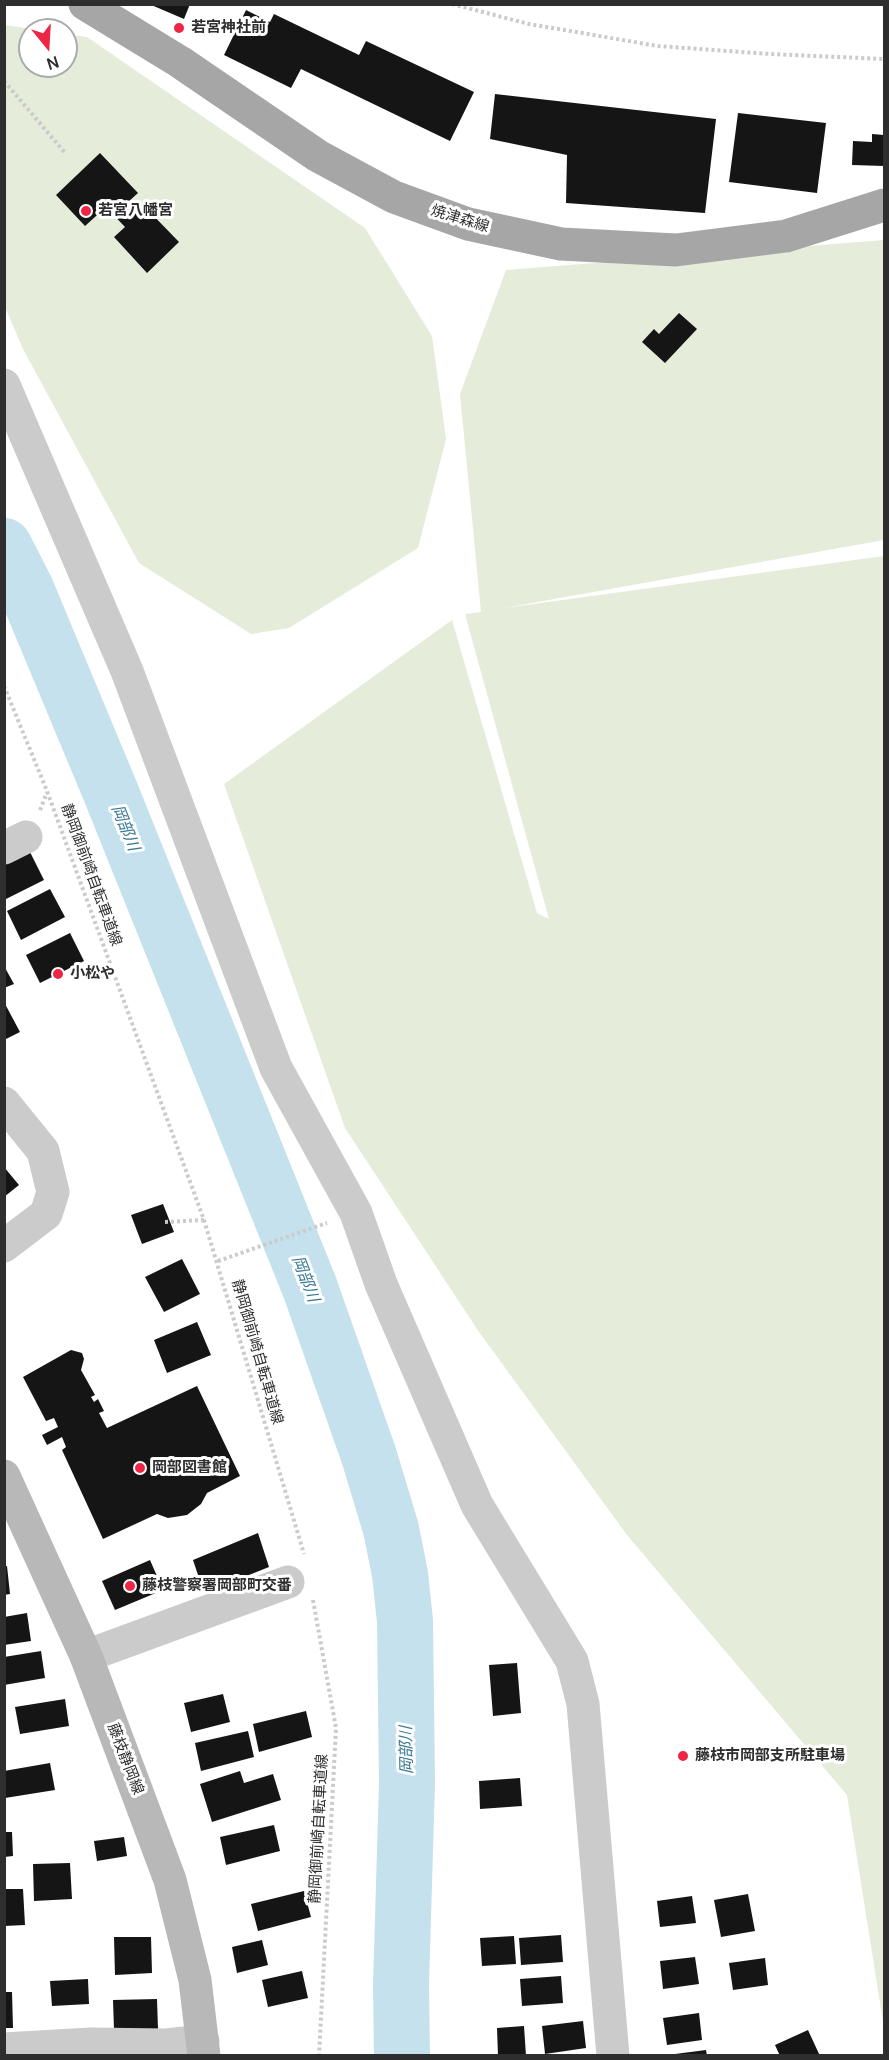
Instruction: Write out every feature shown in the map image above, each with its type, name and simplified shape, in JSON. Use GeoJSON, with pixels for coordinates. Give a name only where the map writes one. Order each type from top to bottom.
{"type":"FeatureCollection","features":[{"type":"Feature","properties":{"kind":"main road","name":"焼津森線"},"geometry":{"type":"LineString","coordinates":[[85,4],[180,62],[318,156],[394,197],[468,224],[561,244],[676,250],[786,236],[885,205]]}},
{"type":"Feature","properties":{"kind":"main road","name":"藤枝静岡線"},"geometry":{"type":"LineString","coordinates":[[4,1476],[86,1656],[170,1880],[195,1980],[204,2048]]}},
{"type":"Feature","properties":{"kind":"street"},"geometry":{"type":"LineString","coordinates":[[4,385],[127,671],[276,1068],[356,1213],[381,1284],[477,1505],[572,1661],[583,1704],[613,2055]]}},
{"type":"Feature","properties":{"kind":"street"},"geometry":{"type":"LineString","coordinates":[[4,1103],[43,1151],[53,1192],[46,1214],[4,1246]]}},
{"type":"Feature","properties":{"kind":"street"},"geometry":{"type":"LineString","coordinates":[[86,1656],[301,1575]]}},
{"type":"Feature","properties":{"kind":"street"},"geometry":{"type":"LineString","coordinates":[[4,2049],[91,2044],[204,2048]]}},
{"type":"Feature","properties":{"kind":"path"},"geometry":{"type":"LineString","coordinates":[[452,4],[529,24],[658,46],[885,59]]}},
{"type":"Feature","properties":{"kind":"path"},"geometry":{"type":"LineString","coordinates":[[4,81],[66,154]]}},
{"type":"Feature","properties":{"kind":"path","name":"静岡御前崎自転車道線"},"geometry":{"type":"LineString","coordinates":[[4,686],[47,791],[218,1261],[301,1575],[336,1728],[319,2055]]}},
{"type":"Feature","properties":{"kind":"path"},"geometry":{"type":"LineString","coordinates":[[218,1261],[356,1213]]}},
{"type":"Feature","properties":{"kind":"path"},"geometry":{"type":"LineString","coordinates":[[165,1222],[204,1220]]}},
{"type":"Feature","properties":{"kind":"green space"},"geometry":{"type":"Polygon","coordinates":[[[4,25],[18,27],[18,78],[78,78],[78,36],[87,37],[365,228],[432,336],[446,439],[418,548],[289,628],[251,634],[139,563],[23,349],[5,307],[4,25]]]}},
{"type":"Feature","properties":{"kind":"green space"},"geometry":{"type":"Polygon","coordinates":[[[884,240],[884,540],[504,608],[884,556],[884,2028],[847,1795],[627,1535],[479,1332],[345,1128],[224,784],[452,620],[537,913],[549,919],[465,614],[481,612],[460,394],[506,270],[884,240]]]}},
{"type":"Feature","properties":{"kind":"building"},"geometry":{"type":"Polygon","coordinates":[[[149,4],[190,4],[184,19],[149,4]]]}},
{"type":"Feature","properties":{"kind":"building"},"geometry":{"type":"Polygon","coordinates":[[[246,10],[270,22],[274,14],[359,55],[366,41],[474,92],[450,141],[301,69],[291,88],[224,55],[246,10]]]}},
{"type":"Feature","properties":{"kind":"building"},"geometry":{"type":"Polygon","coordinates":[[[495,94],[716,119],[705,213],[566,203],[567,155],[490,139],[495,94]]]}},
{"type":"Feature","properties":{"kind":"building"},"geometry":{"type":"Polygon","coordinates":[[[738,113],[826,123],[817,193],[729,182],[738,113]]]}},
{"type":"Feature","properties":{"kind":"building"},"geometry":{"type":"Polygon","coordinates":[[[872,134],[884,135],[884,166],[852,165],[853,141],[872,142],[872,134]]]}},
{"type":"Feature","properties":{"kind":"building","name":"若宮八幡宮"},"geometry":{"type":"Polygon","coordinates":[[[100,153],[138,193],[127,203],[139,215],[146,208],[179,242],[147,273],[114,237],[125,227],[106,207],[85,226],[56,195],[100,153]]]}},
{"type":"Feature","properties":{"kind":"building"},"geometry":{"type":"Polygon","coordinates":[[[679,313],[697,329],[665,363],[642,342],[654,329],[659,334],[679,313]]]}},
{"type":"Feature","properties":{"kind":"building"},"geometry":{"type":"Polygon","coordinates":[[[30,852],[44,880],[4,900],[4,865],[30,852]]]}},
{"type":"Feature","properties":{"kind":"building"},"geometry":{"type":"Polygon","coordinates":[[[50,889],[65,917],[21,940],[7,911],[50,889]]]}},
{"type":"Feature","properties":{"kind":"building"},"geometry":{"type":"Polygon","coordinates":[[[70,933],[84,961],[40,983],[26,955],[70,933]]]}},
{"type":"Feature","properties":{"kind":"building"},"geometry":{"type":"Polygon","coordinates":[[[4,966],[14,984],[4,988],[4,966]]]}},
{"type":"Feature","properties":{"kind":"building"},"geometry":{"type":"Polygon","coordinates":[[[4,1002],[20,1032],[4,1040],[4,1002]]]}},
{"type":"Feature","properties":{"kind":"building"},"geometry":{"type":"Polygon","coordinates":[[[4,1167],[19,1185],[4,1197],[4,1167]]]}},
{"type":"Feature","properties":{"kind":"building"},"geometry":{"type":"Polygon","coordinates":[[[163,1204],[174,1232],[142,1244],[131,1215],[163,1204]]]}},
{"type":"Feature","properties":{"kind":"building"},"geometry":{"type":"Polygon","coordinates":[[[182,1259],[200,1294],[164,1312],[145,1277],[182,1259]]]}},
{"type":"Feature","properties":{"kind":"building"},"geometry":{"type":"Polygon","coordinates":[[[197,1322],[211,1355],[167,1373],[154,1340],[197,1322]]]}},
{"type":"Feature","properties":{"kind":"building"},"geometry":{"type":"Polygon","coordinates":[[[71,1350],[82,1353],[84,1359],[81,1370],[95,1395],[91,1397],[94,1402],[98,1399],[104,1411],[99,1413],[107,1428],[197,1386],[240,1476],[207,1493],[201,1504],[187,1515],[168,1518],[157,1514],[103,1539],[62,1450],[66,1447],[62,1437],[47,1445],[42,1435],[58,1427],[54,1418],[46,1421],[23,1377],[71,1350]]]}},
{"type":"Feature","properties":{"kind":"building"},"geometry":{"type":"Polygon","coordinates":[[[258,1533],[269,1567],[204,1593],[193,1560],[258,1533]]]}},
{"type":"Feature","properties":{"kind":"building"},"geometry":{"type":"Polygon","coordinates":[[[150,1560],[163,1590],[115,1610],[102,1581],[150,1560]]]}},
{"type":"Feature","properties":{"kind":"building"},"geometry":{"type":"Polygon","coordinates":[[[7,1566],[10,1594],[4,1595],[4,1567],[7,1566]]]}},
{"type":"Feature","properties":{"kind":"building"},"geometry":{"type":"Polygon","coordinates":[[[27,1613],[31,1641],[4,1645],[4,1617],[27,1613]]]}},
{"type":"Feature","properties":{"kind":"building"},"geometry":{"type":"Polygon","coordinates":[[[41,1651],[45,1678],[4,1685],[4,1657],[41,1651]]]}},
{"type":"Feature","properties":{"kind":"building"},"geometry":{"type":"Polygon","coordinates":[[[517,1663],[521,1713],[493,1716],[489,1665],[517,1663]]]}},
{"type":"Feature","properties":{"kind":"building"},"geometry":{"type":"Polygon","coordinates":[[[223,1694],[230,1722],[191,1732],[184,1703],[223,1694]]]}},
{"type":"Feature","properties":{"kind":"building"},"geometry":{"type":"Polygon","coordinates":[[[65,1699],[69,1726],[20,1734],[15,1707],[65,1699]]]}},
{"type":"Feature","properties":{"kind":"building"},"geometry":{"type":"Polygon","coordinates":[[[306,1711],[312,1737],[259,1752],[253,1724],[306,1711]]]}},
{"type":"Feature","properties":{"kind":"building"},"geometry":{"type":"Polygon","coordinates":[[[248,1731],[254,1757],[201,1771],[195,1743],[248,1731]]]}},
{"type":"Feature","properties":{"kind":"building"},"geometry":{"type":"Polygon","coordinates":[[[50,1763],[55,1790],[5,1798],[4,1771],[50,1763]]]}},
{"type":"Feature","properties":{"kind":"building"},"geometry":{"type":"Polygon","coordinates":[[[240,1771],[244,1783],[273,1774],[281,1800],[212,1822],[200,1784],[240,1771]]]}},
{"type":"Feature","properties":{"kind":"building"},"geometry":{"type":"Polygon","coordinates":[[[520,1778],[522,1806],[480,1809],[479,1781],[520,1778]]]}},
{"type":"Feature","properties":{"kind":"building"},"geometry":{"type":"Polygon","coordinates":[[[274,1825],[280,1851],[226,1865],[220,1837],[274,1825]]]}},
{"type":"Feature","properties":{"kind":"building"},"geometry":{"type":"Polygon","coordinates":[[[4,1832],[12,1832],[13,1856],[4,1857],[4,1832]]]}},
{"type":"Feature","properties":{"kind":"building"},"geometry":{"type":"Polygon","coordinates":[[[124,1837],[127,1856],[97,1861],[94,1841],[124,1837]]]}},
{"type":"Feature","properties":{"kind":"building"},"geometry":{"type":"Polygon","coordinates":[[[70,1863],[72,1899],[34,1901],[33,1864],[70,1863]]]}},
{"type":"Feature","properties":{"kind":"building"},"geometry":{"type":"Polygon","coordinates":[[[4,1889],[23,1889],[25,1925],[4,1926],[4,1889]]]}},
{"type":"Feature","properties":{"kind":"building"},"geometry":{"type":"Polygon","coordinates":[[[304,1891],[311,1917],[258,1931],[251,1904],[304,1891]]]}},
{"type":"Feature","properties":{"kind":"building"},"geometry":{"type":"Polygon","coordinates":[[[748,1894],[755,1931],[721,1937],[714,1900],[748,1894]]]}},
{"type":"Feature","properties":{"kind":"building"},"geometry":{"type":"Polygon","coordinates":[[[692,1896],[696,1923],[660,1927],[657,1901],[692,1896]]]}},
{"type":"Feature","properties":{"kind":"building"},"geometry":{"type":"Polygon","coordinates":[[[561,1935],[563,1962],[521,1965],[519,1938],[561,1935]]]}},
{"type":"Feature","properties":{"kind":"building"},"geometry":{"type":"Polygon","coordinates":[[[514,1936],[516,1964],[482,1966],[480,1938],[514,1936]]]}},
{"type":"Feature","properties":{"kind":"building"},"geometry":{"type":"Polygon","coordinates":[[[114,1937],[151,1937],[152,1973],[115,1975],[114,1937]]]}},
{"type":"Feature","properties":{"kind":"building"},"geometry":{"type":"Polygon","coordinates":[[[262,1940],[268,1965],[237,1973],[232,1947],[262,1940]]]}},
{"type":"Feature","properties":{"kind":"building"},"geometry":{"type":"Polygon","coordinates":[[[695,1957],[699,1984],[663,1989],[660,1961],[695,1957]]]}},
{"type":"Feature","properties":{"kind":"building"},"geometry":{"type":"Polygon","coordinates":[[[765,1958],[768,1985],[733,1990],[729,1963],[765,1958]]]}},
{"type":"Feature","properties":{"kind":"building"},"geometry":{"type":"Polygon","coordinates":[[[302,1971],[308,1998],[268,2007],[262,1980],[302,1971]]]}},
{"type":"Feature","properties":{"kind":"building"},"geometry":{"type":"Polygon","coordinates":[[[561,1976],[563,2003],[522,2006],[520,1979],[561,1976]]]}},
{"type":"Feature","properties":{"kind":"building"},"geometry":{"type":"Polygon","coordinates":[[[88,1979],[89,2004],[52,2006],[50,1981],[88,1979]]]}},
{"type":"Feature","properties":{"kind":"building"},"geometry":{"type":"Polygon","coordinates":[[[4,1992],[12,1992],[13,2028],[4,2028],[4,1992]]]}},
{"type":"Feature","properties":{"kind":"building"},"geometry":{"type":"Polygon","coordinates":[[[157,1999],[158,2029],[114,2030],[113,2000],[157,1999]]]}},
{"type":"Feature","properties":{"kind":"building"},"geometry":{"type":"Polygon","coordinates":[[[699,2013],[702,2040],[667,2045],[663,2018],[699,2013]]]}},
{"type":"Feature","properties":{"kind":"building"},"geometry":{"type":"Polygon","coordinates":[[[583,2021],[586,2048],[545,2054],[542,2026],[583,2021]]]}},
{"type":"Feature","properties":{"kind":"building"},"geometry":{"type":"Polygon","coordinates":[[[524,2026],[526,2056],[498,2056],[497,2028],[524,2026]]]}},
{"type":"Feature","properties":{"kind":"building"},"geometry":{"type":"Polygon","coordinates":[[[808,2030],[820,2056],[780,2056],[775,2045],[808,2030]]]}},
{"type":"Feature","properties":{"kind":"building"},"geometry":{"type":"Polygon","coordinates":[[[706,2050],[707,2056],[675,2056],[675,2054],[706,2050]]]}},
{"type":"Feature","properties":{"kind":"waterway","name":"岡部川"},"geometry":{"type":"LineString","coordinates":[[4,546],[26,589],[111,793],[310,1288],[369,1456],[391,1529],[400,1574],[405,1621],[407,1783],[401,1985],[402,2056]]}},
{"type":"Feature","properties":{"kind":"place","name":"若宮神社前"},"geometry":{"type":"Point","coordinates":[179,28]}},
{"type":"Feature","properties":{"kind":"place","name":"若宮八幡宮"},"geometry":{"type":"Point","coordinates":[86,211]}},
{"type":"Feature","properties":{"kind":"place","name":"小松や"},"geometry":{"type":"Point","coordinates":[58,974]}},
{"type":"Feature","properties":{"kind":"place","name":"岡部図書館"},"geometry":{"type":"Point","coordinates":[140,1468]}},
{"type":"Feature","properties":{"kind":"place","name":"藤枝警察署岡部町交番"},"geometry":{"type":"Point","coordinates":[130,1586]}},
{"type":"Feature","properties":{"kind":"place","name":"藤枝市岡部支所駐車場"},"geometry":{"type":"Point","coordinates":[683,1756]}}]}
